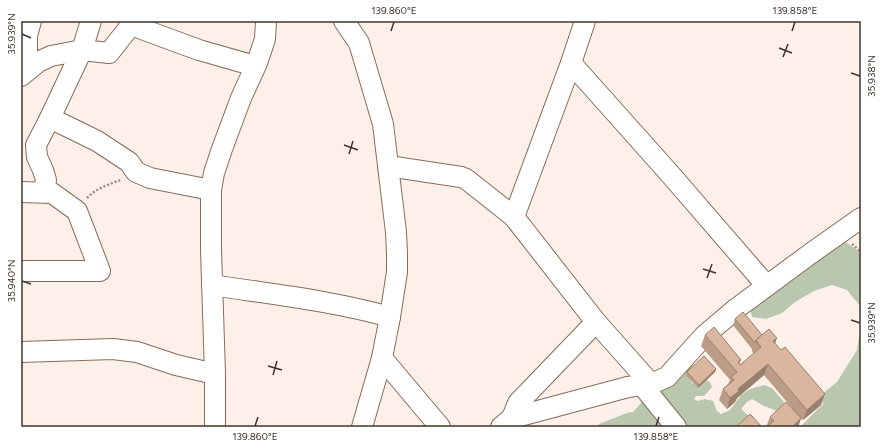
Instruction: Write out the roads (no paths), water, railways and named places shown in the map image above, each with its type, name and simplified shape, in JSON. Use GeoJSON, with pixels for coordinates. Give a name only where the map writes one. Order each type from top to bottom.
{"type":"FeatureCollection","features":[{"type":"Feature","properties":{"kind":"street"},"geometry":{"type":"LineString","coordinates":[[21,76],[27,57],[27,36],[31,21]]}},
{"type":"Feature","properties":{"kind":"street"},"geometry":{"type":"LineString","coordinates":[[44,192],[46,180],[37,157],[36,145],[82,50],[91,21]]}},
{"type":"Feature","properties":{"kind":"street"},"geometry":{"type":"LineString","coordinates":[[215,427],[211,190],[214,173],[222,149],[265,39],[266,21]]}},
{"type":"Feature","properties":{"kind":"street"},"geometry":{"type":"LineString","coordinates":[[344,21],[359,43],[383,124],[396,232],[397,254],[397,272],[382,358],[362,427]]}},
{"type":"Feature","properties":{"kind":"street"},"geometry":{"type":"LineString","coordinates":[[514,217],[585,21]]}},
{"type":"Feature","properties":{"kind":"street"},"geometry":{"type":"LineString","coordinates":[[21,76],[38,62],[51,56],[82,50],[109,53],[131,25],[199,50],[255,66]]}},
{"type":"Feature","properties":{"kind":"street"},"geometry":{"type":"LineString","coordinates":[[571,63],[766,285]]}},
{"type":"Feature","properties":{"kind":"street"},"geometry":{"type":"LineString","coordinates":[[50,118],[97,142],[129,162],[136,172],[150,178],[211,190]]}},
{"type":"Feature","properties":{"kind":"street"},"geometry":{"type":"LineString","coordinates":[[388,166],[466,179],[514,217],[646,384],[676,427]]}},
{"type":"Feature","properties":{"kind":"street"},"geometry":{"type":"LineString","coordinates":[[21,192],[52,193],[77,211],[100,271],[21,271]]}},
{"type":"Feature","properties":{"kind":"street"},"geometry":{"type":"LineString","coordinates":[[506,422],[667,377],[704,336],[766,285],[861,218]]}},
{"type":"Feature","properties":{"kind":"street"},"geometry":{"type":"LineString","coordinates":[[212,285],[375,312],[390,317]]}},
{"type":"Feature","properties":{"kind":"street"},"geometry":{"type":"LineString","coordinates":[[506,422],[518,403],[596,322]]}},
{"type":"Feature","properties":{"kind":"street"},"geometry":{"type":"LineString","coordinates":[[21,352],[113,349],[138,352],[176,365],[215,374]]}},
{"type":"Feature","properties":{"kind":"street"},"geometry":{"type":"LineString","coordinates":[[382,358],[440,427]]}}]}
